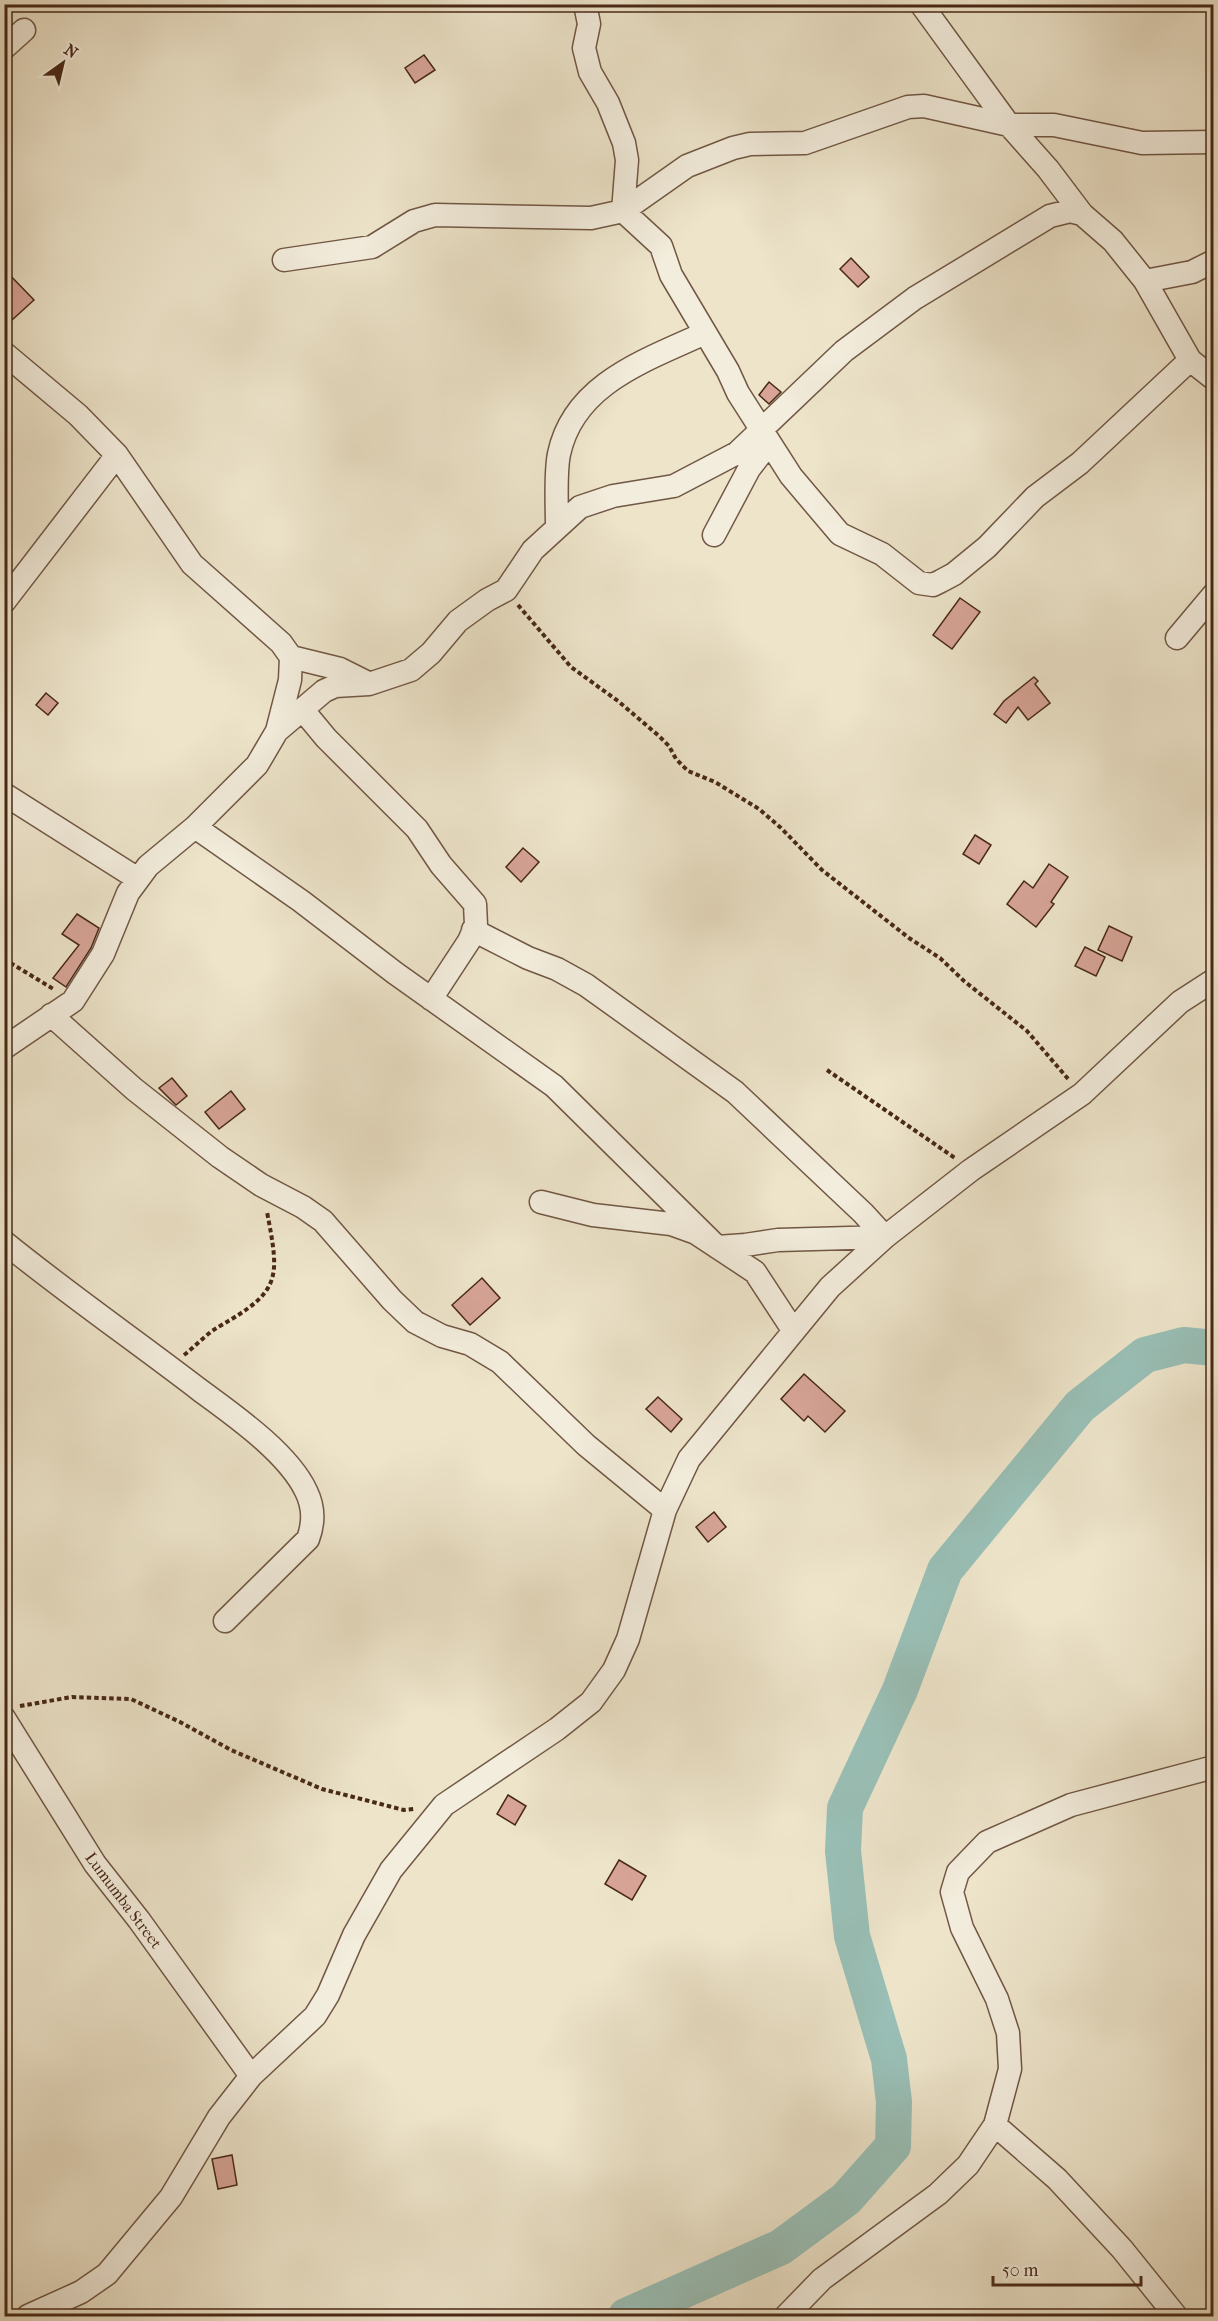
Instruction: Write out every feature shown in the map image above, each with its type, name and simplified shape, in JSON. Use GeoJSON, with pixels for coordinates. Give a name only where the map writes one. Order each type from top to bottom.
{"type":"FeatureCollection","features":[{"type":"Feature","properties":{"kind":"street"},"geometry":{"type":"LineString","coordinates":[[585,4],[589,24],[584,48],[590,72],[608,103],[624,142],[627,160],[623,211]]}},
{"type":"Feature","properties":{"kind":"street"},"geometry":{"type":"LineString","coordinates":[[921,4],[1009,125],[1048,169],[1082,214],[1113,241],[1145,281],[1190,360],[1213,379]]}},
{"type":"Feature","properties":{"kind":"street"},"geometry":{"type":"LineString","coordinates":[[4,48],[24,30]]}},
{"type":"Feature","properties":{"kind":"street"},"geometry":{"type":"LineString","coordinates":[[284,260],[372,247],[414,221],[435,215],[591,218],[623,211],[687,166],[732,148],[750,144],[805,143],[908,107],[924,106],[1009,125],[1054,125],[1142,143],[1214,142]]}},
{"type":"Feature","properties":{"kind":"street"},"geometry":{"type":"LineString","coordinates":[[623,211],[661,246],[671,274],[728,371],[738,393],[791,476],[840,534],[882,554],[919,584],[933,585],[954,573],[987,547],[1035,497],[1080,463],[1190,360]]}},
{"type":"Feature","properties":{"kind":"street"},"geometry":{"type":"LineString","coordinates":[[277,731],[302,709],[335,686],[369,684],[411,670],[431,653],[458,621],[487,600],[506,590],[533,550],[580,507],[613,496],[674,486],[737,453],[765,435],[844,351],[915,298],[1050,216],[1070,211],[1082,214]]}},
{"type":"Feature","properties":{"kind":"street"},"geometry":{"type":"LineString","coordinates":[[1145,281],[1192,272],[1214,261]]}},
{"type":"Feature","properties":{"kind":"street"},"geometry":{"type":"LineString","coordinates":[[556,527],[558,456],[573,419],[612,377],[705,333]]}},
{"type":"Feature","properties":{"kind":"street"},"geometry":{"type":"LineString","coordinates":[[4,353],[78,415],[117,455],[192,564],[282,643],[291,657],[290,680],[277,731],[257,765],[229,796],[165,851],[138,879],[128,893],[104,954],[73,1000],[4,1048]]}},
{"type":"Feature","properties":{"kind":"street"},"geometry":{"type":"LineString","coordinates":[[714,535],[765,435]]}},
{"type":"Feature","properties":{"kind":"street"},"geometry":{"type":"LineString","coordinates":[[4,602],[117,455]]}},
{"type":"Feature","properties":{"kind":"street"},"geometry":{"type":"LineString","coordinates":[[1178,638],[1214,594]]}},
{"type":"Feature","properties":{"kind":"street"},"geometry":{"type":"LineString","coordinates":[[291,657],[340,669],[369,684]]}},
{"type":"Feature","properties":{"kind":"street"},"geometry":{"type":"LineString","coordinates":[[302,709],[326,738],[417,829],[441,865],[475,904],[477,911],[473,930],[445,980],[431,999]]}},
{"type":"Feature","properties":{"kind":"street"},"geometry":{"type":"LineString","coordinates":[[4,794],[138,879]]}},
{"type":"Feature","properties":{"kind":"street"},"geometry":{"type":"LineString","coordinates":[[195,827],[301,901],[431,999],[554,1086],[717,1246],[778,1240],[885,1237]]}},
{"type":"Feature","properties":{"kind":"street"},"geometry":{"type":"LineString","coordinates":[[473,930],[586,985],[735,1092],[863,1213],[885,1237]]}},
{"type":"Feature","properties":{"kind":"street"},"geometry":{"type":"LineString","coordinates":[[28,2316],[81,2292],[106,2274],[171,2197],[219,2117],[251,2076],[315,2016],[328,1995],[354,1935],[391,1870],[444,1805],[557,1729],[591,1702],[614,1670],[628,1639],[665,1510],[689,1459],[830,1287],[885,1237],[971,1170],[1082,1094],[1180,1002],[1214,980]]}},
{"type":"Feature","properties":{"kind":"street"},"geometry":{"type":"LineString","coordinates":[[51,1014],[134,1089],[220,1157],[261,1185],[303,1207],[323,1221],[392,1300],[415,1322],[442,1336],[470,1344],[500,1362],[586,1445],[665,1510]]}},
{"type":"Feature","properties":{"kind":"street"},"geometry":{"type":"LineString","coordinates":[[541,1202],[593,1215],[671,1224],[696,1233],[755,1272],[793,1330]]}},
{"type":"Feature","properties":{"kind":"street"},"geometry":{"type":"LineString","coordinates":[[4,1242],[230,1412],[284,1459],[307,1491],[313,1513],[312,1528],[308,1539],[225,1621]]}},
{"type":"Feature","properties":{"kind":"street","name":"Lumumba Street"},"geometry":{"type":"LineString","coordinates":[[10,1713],[94,1864],[139,1920],[251,2076]]}},
{"type":"Feature","properties":{"kind":"street"},"geometry":{"type":"LineString","coordinates":[[786,2316],[822,2279],[938,2194],[968,2165],[995,2125],[1010,2069],[1008,2033],[997,1999],[962,1928],[952,1892],[958,1872],[987,1842],[1071,1804],[1214,1767]]}},
{"type":"Feature","properties":{"kind":"street"},"geometry":{"type":"LineString","coordinates":[[995,2125],[1056,2179],[1122,2249],[1176,2316]]}},
{"type":"Feature","properties":{"kind":"path"},"geometry":{"type":"LineString","coordinates":[[506,590],[571,666],[618,701],[664,741],[676,759],[688,771],[715,782],[759,809],[822,870],[909,938],[940,958],[964,981],[1027,1031],[1082,1094]]}},
{"type":"Feature","properties":{"kind":"path"},"geometry":{"type":"LineString","coordinates":[[4,959],[73,1000]]}},
{"type":"Feature","properties":{"kind":"path"},"geometry":{"type":"LineString","coordinates":[[827,1070],[971,1170]]}},
{"type":"Feature","properties":{"kind":"path"},"geometry":{"type":"LineString","coordinates":[[165,1363],[184,1354],[218,1327],[238,1317],[261,1299],[269,1289],[273,1279],[274,1257],[269,1218],[261,1185]]}},
{"type":"Feature","properties":{"kind":"path"},"geometry":{"type":"LineString","coordinates":[[10,1713],[72,1697],[131,1699],[231,1750],[322,1789],[404,1810],[444,1805]]}},
{"type":"Feature","properties":{"kind":"building"},"geometry":{"type":"Polygon","coordinates":[[[424,55],[435,70],[415,83],[405,68],[424,55]]]}},
{"type":"Feature","properties":{"kind":"building"},"geometry":{"type":"Polygon","coordinates":[[[851,258],[869,277],[858,287],[840,269],[851,258]]]}},
{"type":"Feature","properties":{"kind":"building"},"geometry":{"type":"Polygon","coordinates":[[[4,269],[34,300],[12,320],[4,312],[4,269]]]}},
{"type":"Feature","properties":{"kind":"building"},"geometry":{"type":"Polygon","coordinates":[[[769,382],[781,392],[769,404],[759,395],[769,382]]]}},
{"type":"Feature","properties":{"kind":"building"},"geometry":{"type":"Polygon","coordinates":[[[960,598],[980,612],[952,649],[933,635],[960,598]]]}},
{"type":"Feature","properties":{"kind":"building"},"geometry":{"type":"Polygon","coordinates":[[[1034,677],[1038,681],[1035,684],[1050,703],[1028,720],[1018,707],[1006,723],[994,714],[1004,701],[1034,677]]]}},
{"type":"Feature","properties":{"kind":"building"},"geometry":{"type":"Polygon","coordinates":[[[46,693],[58,703],[48,715],[36,705],[46,693]]]}},
{"type":"Feature","properties":{"kind":"building"},"geometry":{"type":"Polygon","coordinates":[[[975,835],[991,845],[979,864],[963,854],[975,835]]]}},
{"type":"Feature","properties":{"kind":"building"},"geometry":{"type":"Polygon","coordinates":[[[523,848],[539,862],[521,882],[506,867],[523,848]]]}},
{"type":"Feature","properties":{"kind":"building"},"geometry":{"type":"Polygon","coordinates":[[[1049,864],[1068,877],[1051,902],[1054,904],[1036,927],[1007,904],[1024,881],[1033,888],[1049,864]]]}},
{"type":"Feature","properties":{"kind":"building"},"geometry":{"type":"Polygon","coordinates":[[[77,914],[99,928],[91,948],[66,987],[53,978],[79,945],[62,934],[77,914]]]}},
{"type":"Feature","properties":{"kind":"building"},"geometry":{"type":"Polygon","coordinates":[[[1109,926],[1132,937],[1122,961],[1098,950],[1109,926]]]}},
{"type":"Feature","properties":{"kind":"building"},"geometry":{"type":"Polygon","coordinates":[[[1085,947],[1105,957],[1096,976],[1075,966],[1085,947]]]}},
{"type":"Feature","properties":{"kind":"building"},"geometry":{"type":"Polygon","coordinates":[[[172,1078],[187,1096],[176,1105],[159,1088],[172,1078]]]}},
{"type":"Feature","properties":{"kind":"building"},"geometry":{"type":"Polygon","coordinates":[[[231,1091],[245,1109],[219,1129],[205,1112],[231,1091]]]}},
{"type":"Feature","properties":{"kind":"building"},"geometry":{"type":"Polygon","coordinates":[[[482,1278],[500,1298],[470,1325],[452,1305],[482,1278]]]}},
{"type":"Feature","properties":{"kind":"building"},"geometry":{"type":"Polygon","coordinates":[[[804,1374],[845,1411],[825,1432],[808,1416],[804,1421],[781,1399],[804,1374]]]}},
{"type":"Feature","properties":{"kind":"building"},"geometry":{"type":"Polygon","coordinates":[[[658,1397],[682,1419],[671,1432],[646,1409],[658,1397]]]}},
{"type":"Feature","properties":{"kind":"building"},"geometry":{"type":"Polygon","coordinates":[[[714,1512],[726,1527],[708,1542],[696,1527],[714,1512]]]}},
{"type":"Feature","properties":{"kind":"building"},"geometry":{"type":"Polygon","coordinates":[[[508,1795],[526,1806],[515,1825],[497,1814],[508,1795]]]}},
{"type":"Feature","properties":{"kind":"building"},"geometry":{"type":"Polygon","coordinates":[[[619,1860],[646,1876],[632,1900],[605,1884],[619,1860]]]}},
{"type":"Feature","properties":{"kind":"building"},"geometry":{"type":"Polygon","coordinates":[[[232,2155],[237,2185],[218,2189],[212,2159],[232,2155]]]}},
{"type":"Feature","properties":{"kind":"waterway"},"geometry":{"type":"LineString","coordinates":[[626,2316],[781,2247],[846,2199],[893,2146],[894,2102],[889,2059],[852,1936],[843,1851],[845,1808],[900,1690],[945,1570],[1080,1406],[1145,1355],[1184,1345],[1214,1348]]}}]}
